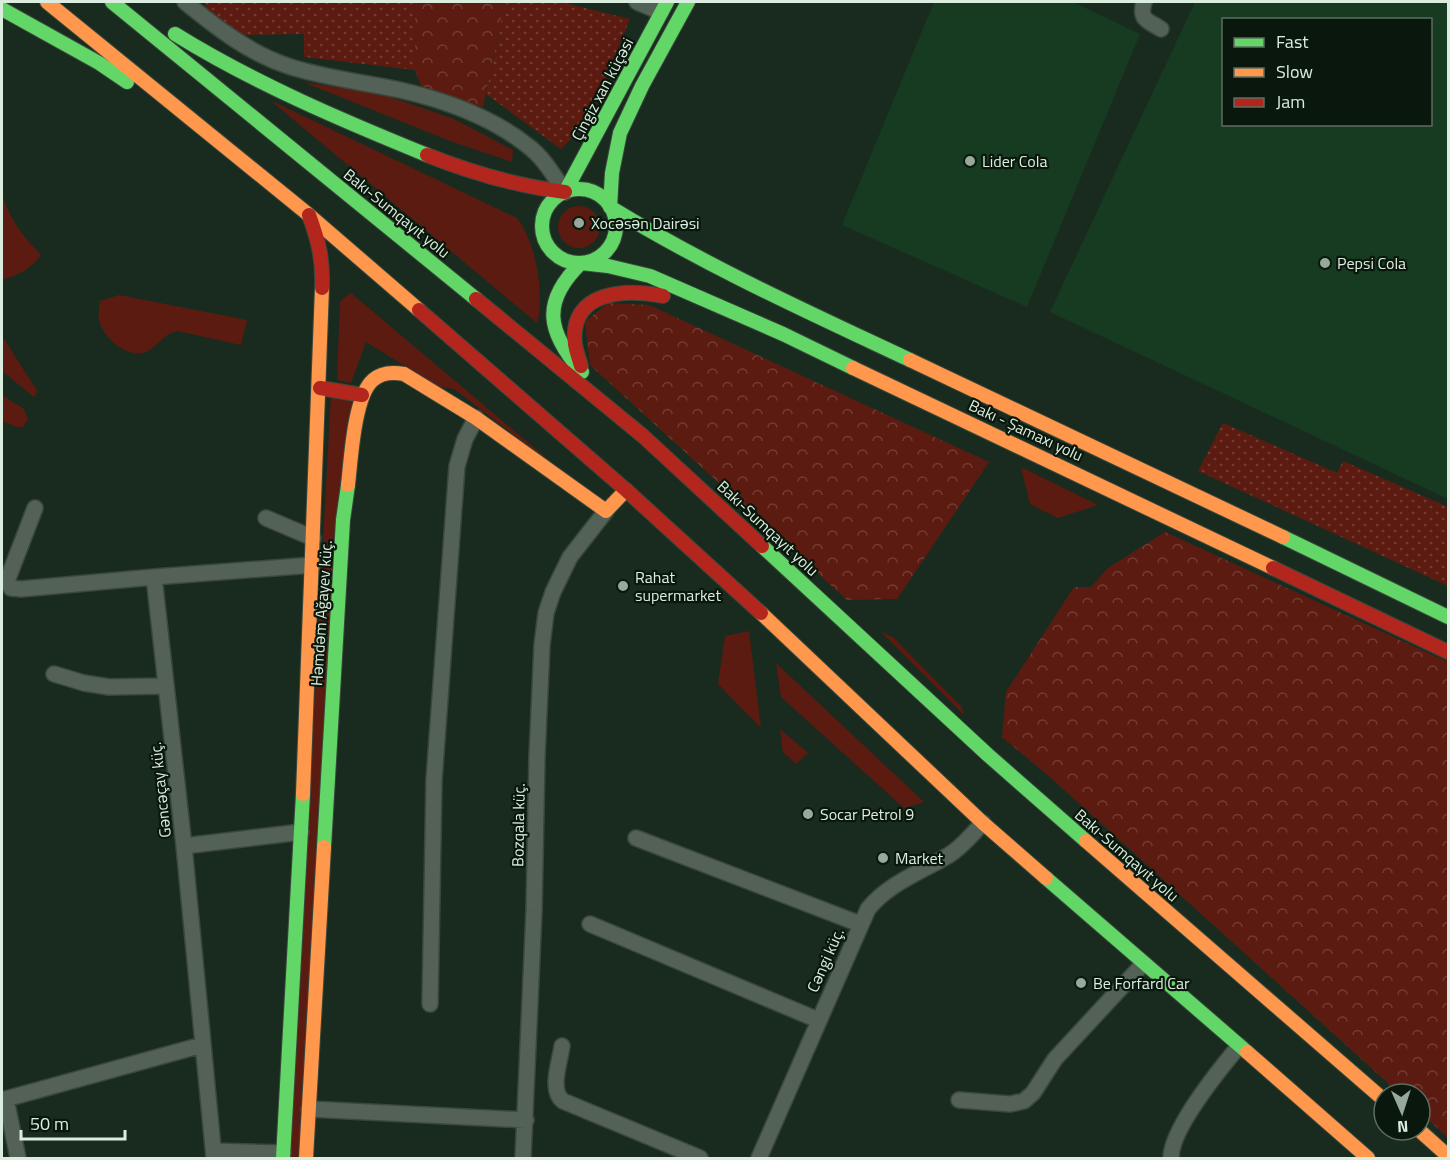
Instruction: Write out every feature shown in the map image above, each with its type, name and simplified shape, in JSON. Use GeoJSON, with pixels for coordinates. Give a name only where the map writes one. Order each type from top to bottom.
{"type":"FeatureCollection","features":[{"type":"Feature","properties":{"kind":"main road"},"geometry":{"type":"LineString","coordinates":[[17,2],[99,63],[226,148]]}},
{"type":"Feature","properties":{"kind":"main road"},"geometry":{"type":"LineString","coordinates":[[47,2],[309,216],[626,490],[764,616],[983,824],[1368,1158]]}},
{"type":"Feature","properties":{"kind":"main road","name":"Bakı-Sumqayıt yolu"},"geometry":{"type":"LineString","coordinates":[[112,2],[643,436],[988,755],[1372,1090]]}},
{"type":"Feature","properties":{"kind":"main road"},"geometry":{"type":"LineString","coordinates":[[126,2],[203,52],[305,103],[427,154],[503,181],[540,190],[565,192],[587,190],[600,196],[610,207]]}},
{"type":"Feature","properties":{"kind":"main road"},"geometry":{"type":"LineString","coordinates":[[565,192],[546,209],[542,225],[546,242],[556,256],[572,263],[599,257],[612,243],[616,225],[610,207],[612,173],[620,133],[642,86],[687,2]]}},
{"type":"Feature","properties":{"kind":"main road","name":"Çingiz xan küçəsi"},"geometry":{"type":"LineString","coordinates":[[565,192],[664,7]]}},
{"type":"Feature","properties":{"kind":"main road"},"geometry":{"type":"LineString","coordinates":[[2,9],[99,63]]}},
{"type":"Feature","properties":{"kind":"main road","name":"Bakı - Şamaxı yolu"},"geometry":{"type":"LineString","coordinates":[[610,207],[662,239],[718,269],[1449,616]]}},
{"type":"Feature","properties":{"kind":"main road"},"geometry":{"type":"LineString","coordinates":[[283,1156],[301,832],[320,388],[322,263],[319,241],[309,216]]}},
{"type":"Feature","properties":{"kind":"main road"},"geometry":{"type":"LineString","coordinates":[[580,263],[566,276],[560,286],[553,313],[553,327],[563,350],[643,436]]}},
{"type":"Feature","properties":{"kind":"main road","name":"Bakı - Şamaxı yolu"},"geometry":{"type":"LineString","coordinates":[[580,263],[608,266],[650,276],[783,334],[1449,651]]}},
{"type":"Feature","properties":{"kind":"main road"},"geometry":{"type":"LineString","coordinates":[[584,374],[576,355],[574,333],[576,322],[581,312],[591,303],[612,292],[637,290],[651,292],[783,334]]}},
{"type":"Feature","properties":{"kind":"main road"},"geometry":{"type":"LineString","coordinates":[[320,388],[362,395],[371,381],[380,375],[394,372],[404,374],[476,418],[606,511],[626,490]]}},
{"type":"Feature","properties":{"kind":"main road","name":"Həmdəm Ağayev küç."},"geometry":{"type":"LineString","coordinates":[[306,1158],[343,520],[355,429],[362,395]]}},
{"type":"Feature","properties":{"kind":"main road"},"geometry":{"type":"LineString","coordinates":[[1432,1141],[1449,1156]]}},
{"type":"Feature","properties":{"kind":"street"},"geometry":{"type":"LineString","coordinates":[[185,2],[230,38],[287,66],[402,91],[445,103],[494,124],[528,146],[542,159],[565,192]]}},
{"type":"Feature","properties":{"kind":"street"},"geometry":{"type":"LineString","coordinates":[[637,2],[664,7]]}},
{"type":"Feature","properties":{"kind":"street"},"geometry":{"type":"LineString","coordinates":[[1144,2],[1141,12],[1144,19],[1161,29]]}},
{"type":"Feature","properties":{"kind":"street"},"geometry":{"type":"LineString","coordinates":[[430,1004],[434,780],[457,466],[465,439],[476,418]]}},
{"type":"Feature","properties":{"kind":"street"},"geometry":{"type":"LineString","coordinates":[[35,508],[7,581],[11,588],[21,590],[313,565]]}},
{"type":"Feature","properties":{"kind":"street","name":"Bozqala küç."},"geometry":{"type":"LineString","coordinates":[[523,1158],[537,756],[542,645],[546,613],[553,592],[570,557],[606,511]]}},
{"type":"Feature","properties":{"kind":"street"},"geometry":{"type":"LineString","coordinates":[[266,518],[314,538]]}},
{"type":"Feature","properties":{"kind":"street","name":"Gəncəçay küç."},"geometry":{"type":"LineString","coordinates":[[154,577],[184,846],[214,1155]]}},
{"type":"Feature","properties":{"kind":"street"},"geometry":{"type":"LineString","coordinates":[[54,674],[84,683],[109,687],[166,686]]}},
{"type":"Feature","properties":{"kind":"street","name":"Cəngi küç."},"geometry":{"type":"LineString","coordinates":[[759,1158],[868,909],[885,892],[951,854],[983,824]]}},
{"type":"Feature","properties":{"kind":"street"},"geometry":{"type":"LineString","coordinates":[[184,846],[301,832]]}},
{"type":"Feature","properties":{"kind":"street"},"geometry":{"type":"LineString","coordinates":[[636,838],[860,924]]}},
{"type":"Feature","properties":{"kind":"street"},"geometry":{"type":"LineString","coordinates":[[590,924],[818,1020]]}},
{"type":"Feature","properties":{"kind":"street"},"geometry":{"type":"LineString","coordinates":[[959,1100],[1010,1104],[1024,1101],[1033,1093],[1055,1059],[1143,964]]}},
{"type":"Feature","properties":{"kind":"street"},"geometry":{"type":"LineString","coordinates":[[18,1158],[4,1099],[202,1045]]}},
{"type":"Feature","properties":{"kind":"street"},"geometry":{"type":"LineString","coordinates":[[562,1046],[556,1088],[558,1097],[700,1158]]}},
{"type":"Feature","properties":{"kind":"street"},"geometry":{"type":"LineString","coordinates":[[1171,1158],[1175,1141],[1201,1094],[1239,1046]]}},
{"type":"Feature","properties":{"kind":"street"},"geometry":{"type":"LineString","coordinates":[[309,1109],[526,1120]]}},
{"type":"Feature","properties":{"kind":"street"},"geometry":{"type":"LineString","coordinates":[[214,1155],[283,1156]]}},
{"type":"Feature","properties":{"kind":"shaded area","name":"Lider Cola"},"geometry":{"type":"Polygon","coordinates":[[[934,2],[1073,2],[1140,34],[1027,307],[842,225],[934,2]]]}},
{"type":"Feature","properties":{"kind":"shaded area","name":"Pepsi Cola"},"geometry":{"type":"Polygon","coordinates":[[[1195,2],[1448,2],[1448,499],[1050,312],[1195,2]]]}},
{"type":"Feature","properties":{"kind":"green space"},"geometry":{"type":"Polygon","coordinates":[[[205,2],[415,2],[415,70],[304,57],[304,34],[235,35],[205,8],[205,2]]]}},
{"type":"Feature","properties":{"kind":"green space"},"geometry":{"type":"Polygon","coordinates":[[[415,2],[505,2],[483,107],[422,88],[415,70],[415,2]]]}},
{"type":"Feature","properties":{"kind":"green space"},"geometry":{"type":"Polygon","coordinates":[[[505,2],[561,2],[630,19],[587,123],[561,149],[486,94],[505,2]]]}},
{"type":"Feature","properties":{"kind":"green space"},"geometry":{"type":"Polygon","coordinates":[[[303,82],[385,95],[454,119],[513,150],[512,162],[450,141],[303,82]]]}},
{"type":"Feature","properties":{"kind":"green space"},"geometry":{"type":"Polygon","coordinates":[[[270,100],[517,218],[529,240],[537,269],[540,298],[537,323],[270,100]]]}},
{"type":"Feature","properties":{"kind":"green space"},"geometry":{"type":"Polygon","coordinates":[[[2,194],[18,227],[41,255],[24,271],[2,280],[2,194]]]}},
{"type":"Feature","properties":{"kind":"green space","name":"Xocəsən Dairəsi"},"geometry":{"type":"Polygon","coordinates":[[[579,206],[594,212],[600,227],[594,242],[579,248],[564,242],[558,227],[564,212],[579,206]]]}},
{"type":"Feature","properties":{"kind":"green space"},"geometry":{"type":"Polygon","coordinates":[[[351,293],[569,477],[454,389],[439,387],[366,342],[351,383],[337,380],[340,301],[351,293]]]}},
{"type":"Feature","properties":{"kind":"green space"},"geometry":{"type":"Polygon","coordinates":[[[119,295],[247,320],[241,345],[178,331],[164,337],[146,352],[124,350],[105,334],[99,318],[100,301],[119,295]]]}},
{"type":"Feature","properties":{"kind":"green space"},"geometry":{"type":"Polygon","coordinates":[[[608,303],[649,305],[989,462],[897,599],[847,600],[590,365],[585,322],[608,303]]]}},
{"type":"Feature","properties":{"kind":"green space"},"geometry":{"type":"Polygon","coordinates":[[[2,336],[38,392],[34,397],[2,371],[2,336]]]}},
{"type":"Feature","properties":{"kind":"green space"},"geometry":{"type":"Polygon","coordinates":[[[2,395],[24,409],[28,419],[23,427],[16,427],[2,421],[2,395]]]}},
{"type":"Feature","properties":{"kind":"green space"},"geometry":{"type":"Polygon","coordinates":[[[331,395],[352,399],[300,1158],[289,1158],[331,395]]]}},
{"type":"Feature","properties":{"kind":"green space"},"geometry":{"type":"Polygon","coordinates":[[[1223,423],[1337,473],[1343,461],[1448,507],[1448,586],[1198,471],[1223,423]]]}},
{"type":"Feature","properties":{"kind":"green space"},"geometry":{"type":"Polygon","coordinates":[[[1021,467],[1098,505],[1058,518],[1030,504],[1021,467]]]}},
{"type":"Feature","properties":{"kind":"green space"},"geometry":{"type":"Polygon","coordinates":[[[1165,532],[1448,662],[1448,1138],[1432,1123],[1432,1082],[1387,1082],[1051,778],[1002,737],[1006,692],[1074,587],[1091,587],[1108,568],[1165,532]]]}},
{"type":"Feature","properties":{"kind":"green space"},"geometry":{"type":"Polygon","coordinates":[[[749,631],[761,728],[718,684],[725,636],[749,631]]]}},
{"type":"Feature","properties":{"kind":"green space"},"geometry":{"type":"Polygon","coordinates":[[[881,632],[893,637],[961,706],[965,716],[881,632]]]}},
{"type":"Feature","properties":{"kind":"green space"},"geometry":{"type":"Polygon","coordinates":[[[776,663],[924,802],[904,808],[781,697],[776,663]]]}},
{"type":"Feature","properties":{"kind":"green space"},"geometry":{"type":"Polygon","coordinates":[[[780,729],[808,753],[796,764],[783,752],[780,729]]]}},
{"type":"Feature","properties":{"kind":"traffic: fast"},"geometry":{"type":"LineString","coordinates":[[112,2],[476,299]]}},
{"type":"Feature","properties":{"kind":"traffic: fast"},"geometry":{"type":"LineString","coordinates":[[565,192],[667,2]]}},
{"type":"Feature","properties":{"kind":"traffic: fast"},"geometry":{"type":"LineString","coordinates":[[610,207],[612,173],[620,133],[642,86],[688,2]]}},
{"type":"Feature","properties":{"kind":"traffic: fast"},"geometry":{"type":"LineString","coordinates":[[2,9],[99,63],[127,82]]}},
{"type":"Feature","properties":{"kind":"traffic: fast"},"geometry":{"type":"LineString","coordinates":[[175,34],[267,85],[427,155]]}},
{"type":"Feature","properties":{"kind":"traffic: fast"},"geometry":{"type":"LineString","coordinates":[[579,189],[593,192],[605,200],[613,212],[616,226],[613,240],[605,252],[593,260],[579,263],[565,260],[553,252],[545,240],[542,226],[545,212],[553,200],[565,192],[579,189]]}},
{"type":"Feature","properties":{"kind":"traffic: fast"},"geometry":{"type":"LineString","coordinates":[[610,207],[720,269],[910,360]]}},
{"type":"Feature","properties":{"kind":"traffic: fast"},"geometry":{"type":"LineString","coordinates":[[582,372],[561,344],[553,317],[559,291],[581,263],[608,266],[650,276],[783,334],[853,368]]}},
{"type":"Feature","properties":{"kind":"traffic: fast"},"geometry":{"type":"LineString","coordinates":[[324,847],[343,520],[348,485]]}},
{"type":"Feature","properties":{"kind":"traffic: fast"},"geometry":{"type":"LineString","coordinates":[[1283,537],[1448,617]]}},
{"type":"Feature","properties":{"kind":"traffic: fast"},"geometry":{"type":"LineString","coordinates":[[762,546],[988,755],[1086,841]]}},
{"type":"Feature","properties":{"kind":"traffic: fast"},"geometry":{"type":"LineString","coordinates":[[283,1158],[303,794]]}},
{"type":"Feature","properties":{"kind":"traffic: fast"},"geometry":{"type":"LineString","coordinates":[[1046,878],[1247,1052]]}},
{"type":"Feature","properties":{"kind":"traffic: slow"},"geometry":{"type":"LineString","coordinates":[[47,2],[309,215],[419,310]]}},
{"type":"Feature","properties":{"kind":"traffic: slow"},"geometry":{"type":"LineString","coordinates":[[303,794],[322,288]]}},
{"type":"Feature","properties":{"kind":"traffic: slow"},"geometry":{"type":"LineString","coordinates":[[910,360],[1283,537]]}},
{"type":"Feature","properties":{"kind":"traffic: slow"},"geometry":{"type":"LineString","coordinates":[[853,368],[1273,568]]}},
{"type":"Feature","properties":{"kind":"traffic: slow"},"geometry":{"type":"LineString","coordinates":[[348,485],[354,429],[367,388],[376,377],[396,373],[404,374],[476,418],[606,511],[626,490]]}},
{"type":"Feature","properties":{"kind":"traffic: slow"},"geometry":{"type":"LineString","coordinates":[[761,613],[983,823],[1046,878]]}},
{"type":"Feature","properties":{"kind":"traffic: slow"},"geometry":{"type":"LineString","coordinates":[[1086,841],[1372,1090]]}},
{"type":"Feature","properties":{"kind":"traffic: slow"},"geometry":{"type":"LineString","coordinates":[[306,1158],[324,847]]}},
{"type":"Feature","properties":{"kind":"traffic: slow"},"geometry":{"type":"LineString","coordinates":[[1247,1052],[1368,1158]]}},
{"type":"Feature","properties":{"kind":"traffic: slow"},"geometry":{"type":"LineString","coordinates":[[1432,1142],[1448,1156]]}},
{"type":"Feature","properties":{"kind":"traffic: jam"},"geometry":{"type":"LineString","coordinates":[[427,155],[495,178],[565,192]]}},
{"type":"Feature","properties":{"kind":"traffic: jam"},"geometry":{"type":"LineString","coordinates":[[309,215],[320,251],[322,288]]}},
{"type":"Feature","properties":{"kind":"traffic: jam"},"geometry":{"type":"LineString","coordinates":[[581,366],[575,344],[576,326],[581,313],[590,303],[617,294],[663,296]]}},
{"type":"Feature","properties":{"kind":"traffic: jam"},"geometry":{"type":"LineString","coordinates":[[476,299],[643,436],[762,546]]}},
{"type":"Feature","properties":{"kind":"traffic: jam"},"geometry":{"type":"LineString","coordinates":[[419,310],[626,490],[761,613]]}},
{"type":"Feature","properties":{"kind":"traffic: jam"},"geometry":{"type":"LineString","coordinates":[[320,388],[362,395]]}},
{"type":"Feature","properties":{"kind":"traffic: jam"},"geometry":{"type":"LineString","coordinates":[[1273,568],[1448,652]]}},
{"type":"Feature","properties":{"kind":"place","name":"Lider Cola"},"geometry":{"type":"Point","coordinates":[970,161]}},
{"type":"Feature","properties":{"kind":"place","name":"Xocəsən Dairəsi"},"geometry":{"type":"Point","coordinates":[579,223]}},
{"type":"Feature","properties":{"kind":"place","name":"Pepsi Cola"},"geometry":{"type":"Point","coordinates":[1325,263]}},
{"type":"Feature","properties":{"kind":"place","name":"Rahat supermarket"},"geometry":{"type":"Point","coordinates":[623,586]}},
{"type":"Feature","properties":{"kind":"place","name":"Socar Petrol 9"},"geometry":{"type":"Point","coordinates":[808,814]}},
{"type":"Feature","properties":{"kind":"place","name":"Market"},"geometry":{"type":"Point","coordinates":[883,858]}},
{"type":"Feature","properties":{"kind":"place","name":"Be Forfard Car"},"geometry":{"type":"Point","coordinates":[1081,983]}}]}
